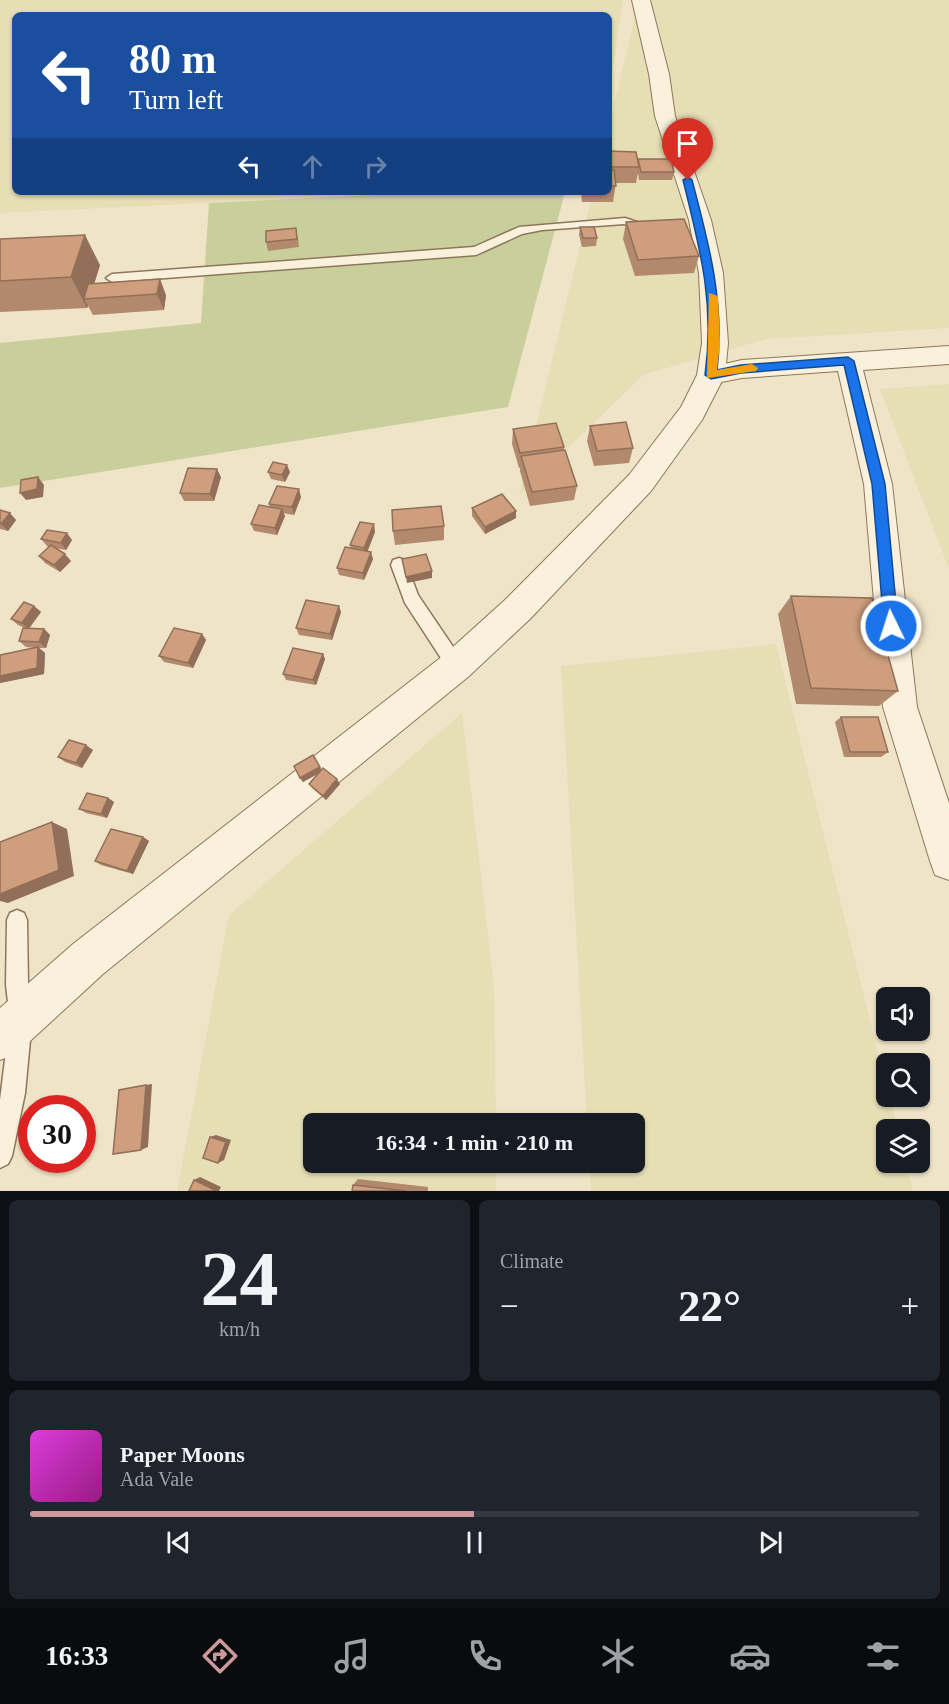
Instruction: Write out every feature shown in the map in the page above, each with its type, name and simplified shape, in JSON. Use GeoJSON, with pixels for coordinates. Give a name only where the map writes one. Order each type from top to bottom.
{"type":"FeatureCollection","features":[{"type":"Feature","properties":{"kind":"street"},"geometry":{"type":"LineString","coordinates":[[10,1029],[88,959],[456,666],[518,609],[640,483],[692,413],[711,375],[715,343],[711,273],[696,239],[688,180],[665,116],[659,74],[641,0]]}},
{"type":"Feature","properties":{"kind":"street"},"geometry":{"type":"LineString","coordinates":[[711,375],[741,369],[949,355]]}},
{"type":"Feature","properties":{"kind":"street"},"geometry":{"type":"LineString","coordinates":[[848,361],[878,484],[900,707],[949,861]]}},
{"type":"Feature","properties":{"kind":"lane"},"geometry":{"type":"LineString","coordinates":[[112,278],[476,250],[491,246],[519,231],[579,224],[625,221],[668,234]]}},
{"type":"Feature","properties":{"kind":"lane"},"geometry":{"type":"LineString","coordinates":[[399,565],[411,598],[456,666]]}},
{"type":"Feature","properties":{"kind":"lane"},"geometry":{"type":"LineString","coordinates":[[0,1156],[13,1093],[10,1029],[17,985],[17,920]]}},
{"type":"Feature","properties":{"kind":"shaded area"},"geometry":{"type":"Polygon","coordinates":[[[0,0],[623,0],[612,72],[612,12],[12,12],[12,195],[372,195],[0,213],[0,0]]]}},
{"type":"Feature","properties":{"kind":"shaded area"},"geometry":{"type":"Polygon","coordinates":[[[639,0],[949,0],[949,328],[766,339],[643,375],[519,496],[592,195],[612,195],[612,112],[639,0]]]}},
{"type":"Feature","properties":{"kind":"shaded area"},"geometry":{"type":"Polygon","coordinates":[[[949,384],[949,569],[880,389],[949,384]]]}},
{"type":"Feature","properties":{"kind":"shaded area"},"geometry":{"type":"Polygon","coordinates":[[[776,644],[878,1053],[876,1053],[876,1107],[892,1107],[896,1119],[876,1119],[876,1173],[908,1173],[913,1191],[591,1191],[590,1173],[645,1173],[645,1113],[586,1113],[561,666],[776,644]]]}},
{"type":"Feature","properties":{"kind":"shaded area"},"geometry":{"type":"Polygon","coordinates":[[[462,713],[494,986],[496,1113],[303,1113],[303,1173],[496,1173],[496,1191],[177,1191],[229,915],[462,713]]]}},
{"type":"Feature","properties":{"kind":"green space"},"geometry":{"type":"Polygon","coordinates":[[[373,195],[564,195],[508,407],[0,488],[0,343],[201,323],[209,203],[373,195]]]}},
{"type":"Feature","properties":{"kind":"building"},"geometry":{"type":"Polygon","coordinates":[[[612,151],[636,152],[639,167],[612,167],[612,151]]]}},
{"type":"Feature","properties":{"kind":"building"},"geometry":{"type":"Polygon","coordinates":[[[638,159],[671,159],[674,172],[641,172],[638,159]]]}},
{"type":"Feature","properties":{"kind":"building"},"geometry":{"type":"Polygon","coordinates":[[[612,170],[614,170],[616,186],[612,186],[612,170]]]}},
{"type":"Feature","properties":{"kind":"building"},"geometry":{"type":"Polygon","coordinates":[[[684,219],[699,256],[638,260],[626,222],[684,219]]]}},
{"type":"Feature","properties":{"kind":"building"},"geometry":{"type":"Polygon","coordinates":[[[580,227],[594,227],[597,238],[583,238],[580,227]]]}},
{"type":"Feature","properties":{"kind":"building"},"geometry":{"type":"Polygon","coordinates":[[[296,228],[297,239],[266,242],[266,231],[296,228]]]}},
{"type":"Feature","properties":{"kind":"building"},"geometry":{"type":"Polygon","coordinates":[[[85,235],[71,277],[0,281],[0,239],[85,235]]]}},
{"type":"Feature","properties":{"kind":"building"},"geometry":{"type":"Polygon","coordinates":[[[160,279],[157,294],[84,299],[88,284],[160,279]]]}},
{"type":"Feature","properties":{"kind":"building"},"geometry":{"type":"Polygon","coordinates":[[[626,422],[633,448],[597,451],[590,426],[626,422]]]}},
{"type":"Feature","properties":{"kind":"building"},"geometry":{"type":"Polygon","coordinates":[[[556,423],[564,447],[520,453],[513,429],[556,423]]]}},
{"type":"Feature","properties":{"kind":"building"},"geometry":{"type":"Polygon","coordinates":[[[565,450],[577,486],[532,492],[521,456],[565,450]]]}},
{"type":"Feature","properties":{"kind":"building"},"geometry":{"type":"Polygon","coordinates":[[[273,462],[287,465],[282,475],[268,472],[273,462]]]}},
{"type":"Feature","properties":{"kind":"building"},"geometry":{"type":"Polygon","coordinates":[[[188,468],[217,469],[210,494],[180,493],[188,468]]]}},
{"type":"Feature","properties":{"kind":"building"},"geometry":{"type":"Polygon","coordinates":[[[38,477],[37,489],[20,493],[21,480],[38,477]]]}},
{"type":"Feature","properties":{"kind":"building"},"geometry":{"type":"Polygon","coordinates":[[[277,486],[299,489],[292,507],[269,504],[277,486]]]}},
{"type":"Feature","properties":{"kind":"building"},"geometry":{"type":"Polygon","coordinates":[[[502,494],[516,511],[485,527],[472,508],[502,494]]]}},
{"type":"Feature","properties":{"kind":"building"},"geometry":{"type":"Polygon","coordinates":[[[259,505],[282,509],[275,528],[251,524],[259,505]]]}},
{"type":"Feature","properties":{"kind":"building"},"geometry":{"type":"Polygon","coordinates":[[[441,506],[444,526],[393,531],[392,510],[441,506]]]}},
{"type":"Feature","properties":{"kind":"building"},"geometry":{"type":"Polygon","coordinates":[[[0,510],[10,513],[1,524],[0,524],[0,510]]]}},
{"type":"Feature","properties":{"kind":"building"},"geometry":{"type":"Polygon","coordinates":[[[360,522],[374,524],[364,548],[350,545],[360,522]]]}},
{"type":"Feature","properties":{"kind":"building"},"geometry":{"type":"Polygon","coordinates":[[[47,530],[67,533],[61,543],[41,539],[47,530]]]}},
{"type":"Feature","properties":{"kind":"building"},"geometry":{"type":"Polygon","coordinates":[[[51,545],[65,554],[54,565],[39,556],[51,545]]]}},
{"type":"Feature","properties":{"kind":"building"},"geometry":{"type":"Polygon","coordinates":[[[345,547],[371,552],[363,573],[337,568],[345,547]]]}},
{"type":"Feature","properties":{"kind":"building"},"geometry":{"type":"Polygon","coordinates":[[[426,554],[432,571],[406,577],[402,559],[426,554]]]}},
{"type":"Feature","properties":{"kind":"building"},"geometry":{"type":"Polygon","coordinates":[[[791,596],[872,598],[898,691],[811,688],[791,596]]]}},
{"type":"Feature","properties":{"kind":"building"},"geometry":{"type":"Polygon","coordinates":[[[306,600],[339,606],[330,634],[296,628],[306,600]]]}},
{"type":"Feature","properties":{"kind":"building"},"geometry":{"type":"Polygon","coordinates":[[[24,602],[34,606],[22,623],[11,619],[24,602]]]}},
{"type":"Feature","properties":{"kind":"building"},"geometry":{"type":"Polygon","coordinates":[[[23,628],[44,629],[39,642],[19,641],[23,628]]]}},
{"type":"Feature","properties":{"kind":"building"},"geometry":{"type":"Polygon","coordinates":[[[174,628],[202,634],[188,663],[159,656],[174,628]]]}},
{"type":"Feature","properties":{"kind":"building"},"geometry":{"type":"Polygon","coordinates":[[[38,647],[37,668],[0,676],[0,655],[38,647]]]}},
{"type":"Feature","properties":{"kind":"building"},"geometry":{"type":"Polygon","coordinates":[[[293,648],[323,654],[313,680],[283,674],[293,648]]]}},
{"type":"Feature","properties":{"kind":"building"},"geometry":{"type":"Polygon","coordinates":[[[841,717],[878,717],[888,752],[850,752],[841,717]]]}},
{"type":"Feature","properties":{"kind":"building"},"geometry":{"type":"Polygon","coordinates":[[[69,740],[86,745],[76,763],[58,757],[69,740]]]}},
{"type":"Feature","properties":{"kind":"building"},"geometry":{"type":"Polygon","coordinates":[[[313,755],[320,767],[300,778],[294,766],[313,755]]]}},
{"type":"Feature","properties":{"kind":"building"},"geometry":{"type":"Polygon","coordinates":[[[323,768],[337,779],[323,796],[309,784],[323,768]]]}},
{"type":"Feature","properties":{"kind":"building"},"geometry":{"type":"Polygon","coordinates":[[[87,793],[108,798],[101,814],[79,809],[87,793]]]}},
{"type":"Feature","properties":{"kind":"building"},"geometry":{"type":"Polygon","coordinates":[[[52,822],[59,870],[0,894],[0,842],[52,822]]]}},
{"type":"Feature","properties":{"kind":"building"},"geometry":{"type":"Polygon","coordinates":[[[111,829],[143,837],[127,871],[95,861],[111,829]]]}},
{"type":"Feature","properties":{"kind":"building"},"geometry":{"type":"Polygon","coordinates":[[[146,1085],[141,1150],[113,1154],[119,1090],[146,1085]]]}},
{"type":"Feature","properties":{"kind":"building"},"geometry":{"type":"Polygon","coordinates":[[[210,1137],[226,1142],[218,1163],[203,1158],[210,1137]]]}},
{"type":"Feature","properties":{"kind":"building"},"geometry":{"type":"Polygon","coordinates":[[[194,1180],[215,1190],[215,1191],[189,1191],[194,1180]]]}},
{"type":"Feature","properties":{"kind":"building"},"geometry":{"type":"Polygon","coordinates":[[[353,1185],[406,1191],[352,1191],[353,1185]]]}},
{"type":"Feature","properties":{"kind":"slow traffic"},"geometry":{"type":"LineString","coordinates":[[712,296],[715,343],[711,375],[752,368]]}},
{"type":"Feature","properties":{"kind":"route"},"geometry":{"type":"LineString","coordinates":[[688,180],[700,220],[711,273],[715,343],[711,375],[741,369],[848,361],[878,484],[887,561],[891,626]]}}]}
